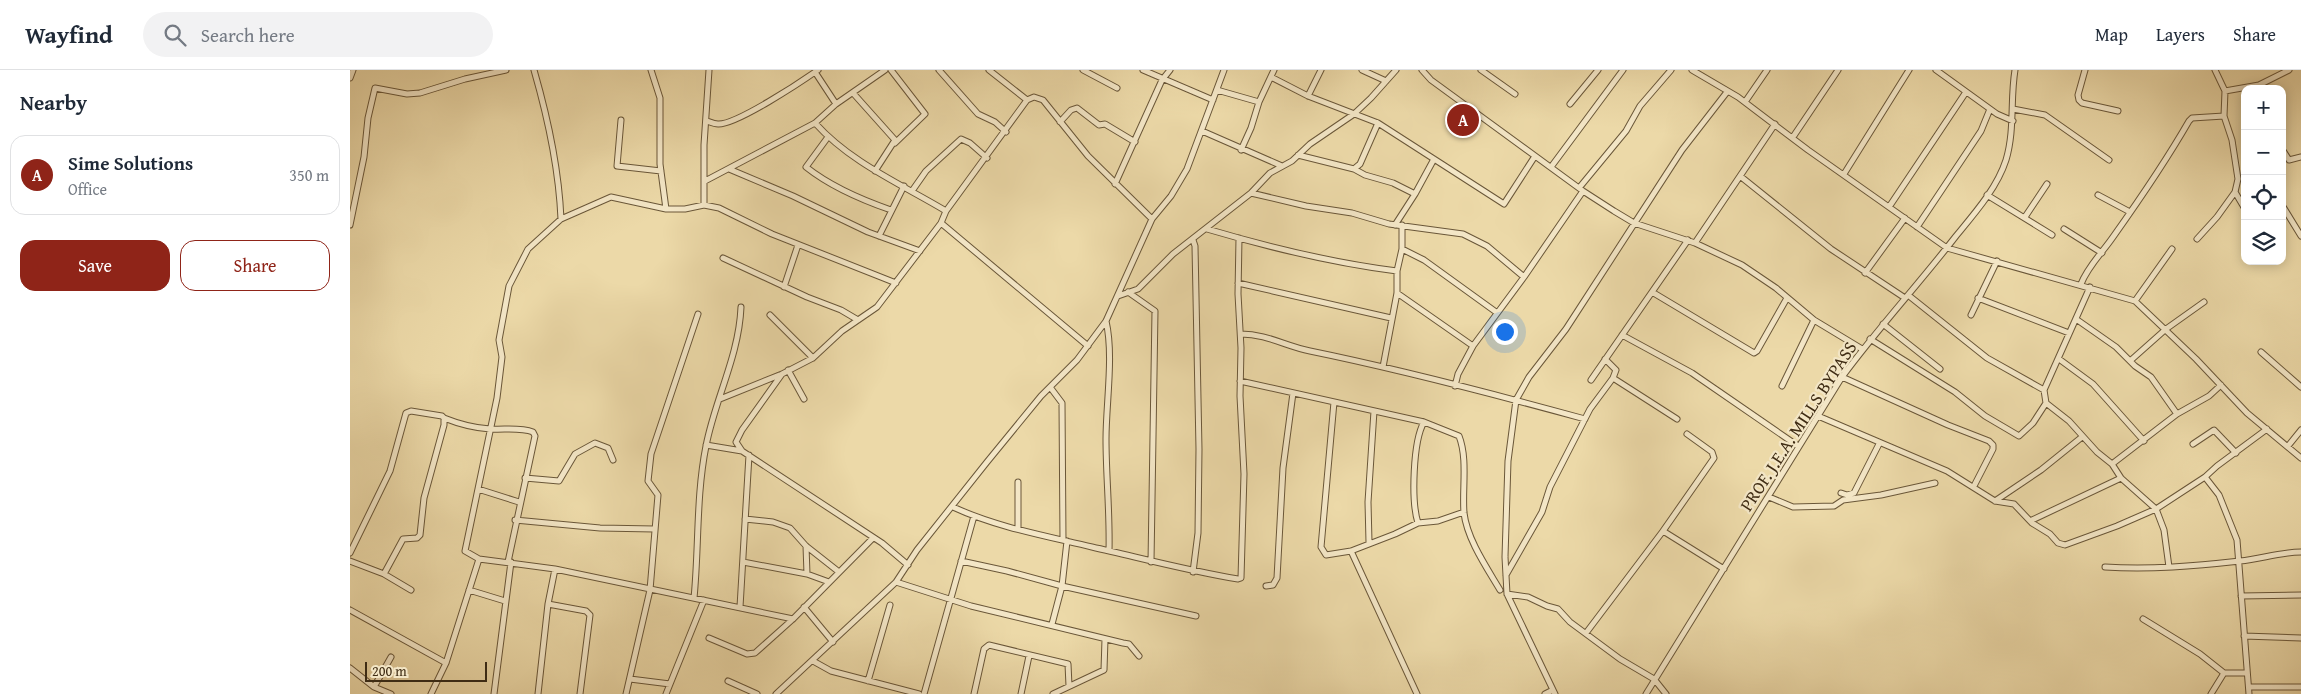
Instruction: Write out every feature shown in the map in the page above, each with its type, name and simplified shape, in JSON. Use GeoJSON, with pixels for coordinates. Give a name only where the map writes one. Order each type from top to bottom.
{"type":"FeatureCollection","features":[{"type":"Feature","properties":{"kind":"street"},"geometry":{"type":"LineString","coordinates":[[350,78],[353,70]]}},
{"type":"Feature","properties":{"kind":"street"},"geometry":{"type":"LineString","coordinates":[[350,224],[364,158],[368,118],[375,88],[407,94],[420,93],[465,79],[506,70]]}},
{"type":"Feature","properties":{"kind":"street"},"geometry":{"type":"LineString","coordinates":[[534,70],[547,124],[560,196],[561,219]]}},
{"type":"Feature","properties":{"kind":"street"},"geometry":{"type":"LineString","coordinates":[[651,70],[660,98],[661,171],[666,209]]}},
{"type":"Feature","properties":{"kind":"street"},"geometry":{"type":"LineString","coordinates":[[704,205],[704,145],[709,70]]}},
{"type":"Feature","properties":{"kind":"street"},"geometry":{"type":"LineString","coordinates":[[705,182],[815,123],[836,104],[884,70]]}},
{"type":"Feature","properties":{"kind":"street"},"geometry":{"type":"LineString","coordinates":[[875,171],[894,143],[925,114],[891,70]]}},
{"type":"Feature","properties":{"kind":"street"},"geometry":{"type":"LineString","coordinates":[[939,70],[978,114],[995,122],[1006,132]]}},
{"type":"Feature","properties":{"kind":"street"},"geometry":{"type":"LineString","coordinates":[[989,70],[1027,100]]}},
{"type":"Feature","properties":{"kind":"street"},"geometry":{"type":"LineString","coordinates":[[1083,70],[1117,88]]}},
{"type":"Feature","properties":{"kind":"street"},"geometry":{"type":"LineString","coordinates":[[1143,70],[1162,80],[1213,100]]}},
{"type":"Feature","properties":{"kind":"street"},"geometry":{"type":"LineString","coordinates":[[1115,184],[1136,142],[1162,80],[1170,70]]}},
{"type":"Feature","properties":{"kind":"street"},"geometry":{"type":"LineString","coordinates":[[776,694],[814,661],[896,582],[981,468],[1050,387],[1088,346],[1106,320],[1152,219],[1181,181],[1202,131],[1224,70]]}},
{"type":"Feature","properties":{"kind":"street"},"geometry":{"type":"LineString","coordinates":[[1241,150],[1251,128],[1259,102],[1274,70]]}},
{"type":"Feature","properties":{"kind":"street"},"geometry":{"type":"LineString","coordinates":[[1308,96],[1321,70]]}},
{"type":"Feature","properties":{"kind":"street"},"geometry":{"type":"LineString","coordinates":[[1362,70],[1386,81]]}},
{"type":"Feature","properties":{"kind":"street"},"geometry":{"type":"LineString","coordinates":[[1118,296],[1138,289],[1173,254],[1251,193],[1270,173],[1354,114],[1372,98],[1396,70]]}},
{"type":"Feature","properties":{"kind":"street"},"geometry":{"type":"LineString","coordinates":[[1422,70],[1431,80],[1581,190],[1634,223],[1688,240],[1742,265],[1776,288],[1814,320],[1862,349]]}},
{"type":"Feature","properties":{"kind":"street"},"geometry":{"type":"LineString","coordinates":[[1481,70],[1515,94]]}},
{"type":"Feature","properties":{"kind":"street"},"geometry":{"type":"LineString","coordinates":[[1570,104],[1598,70]]}},
{"type":"Feature","properties":{"kind":"street"},"geometry":{"type":"LineString","coordinates":[[1551,167],[1623,70]]}},
{"type":"Feature","properties":{"kind":"street"},"geometry":{"type":"LineString","coordinates":[[1455,386],[1458,374],[1473,346],[1496,312],[1524,277],[1581,190],[1626,131],[1640,106],[1671,70]]}},
{"type":"Feature","properties":{"kind":"street"},"geometry":{"type":"LineString","coordinates":[[1692,70],[1745,102],[1808,150],[1947,248],[2135,300],[2166,329],[2247,413],[2301,458]]}},
{"type":"Feature","properties":{"kind":"street"},"geometry":{"type":"LineString","coordinates":[[1745,102],[1767,70]]}},
{"type":"Feature","properties":{"kind":"street"},"geometry":{"type":"LineString","coordinates":[[1793,138],[1838,70]]}},
{"type":"Feature","properties":{"kind":"street"},"geometry":{"type":"LineString","coordinates":[[1844,174],[1909,70]]}},
{"type":"Feature","properties":{"kind":"street"},"geometry":{"type":"LineString","coordinates":[[1936,70],[1990,109],[2013,121]]}},
{"type":"Feature","properties":{"kind":"street","name":"PROF. J.E.A. MILLS BYPASS"},"geometry":{"type":"LineString","coordinates":[[1646,694],[1724,570],[1798,446],[1842,378],[1862,349],[1947,248],[1987,195],[2003,167],[2009,148],[2013,121],[2014,70]]}},
{"type":"Feature","properties":{"kind":"street"},"geometry":{"type":"LineString","coordinates":[[2085,70],[2078,95],[2079,100],[2082,103],[2118,111]]}},
{"type":"Feature","properties":{"kind":"street"},"geometry":{"type":"LineString","coordinates":[[2197,239],[2217,217],[2235,192],[2238,179],[2232,140],[2224,116],[2225,91],[2215,70]]}},
{"type":"Feature","properties":{"kind":"street"},"geometry":{"type":"LineString","coordinates":[[2262,85],[2288,70]]}},
{"type":"Feature","properties":{"kind":"street"},"geometry":{"type":"LineString","coordinates":[[707,121],[718,124],[735,119],[785,93],[817,71],[836,104]]}},
{"type":"Feature","properties":{"kind":"street"},"geometry":{"type":"LineString","coordinates":[[1271,77],[1308,96],[1378,124],[1504,204],[1535,156]]}},
{"type":"Feature","properties":{"kind":"street"},"geometry":{"type":"LineString","coordinates":[[2225,91],[2241,89]]}},
{"type":"Feature","properties":{"kind":"street"},"geometry":{"type":"LineString","coordinates":[[1217,90],[1259,102]]}},
{"type":"Feature","properties":{"kind":"street"},"geometry":{"type":"LineString","coordinates":[[1545,694],[1554,692],[1508,594],[1506,575],[1508,461],[1516,400],[1529,377],[1566,329],[1682,150],[1727,92]]}},
{"type":"Feature","properties":{"kind":"street"},"geometry":{"type":"LineString","coordinates":[[1889,207],[1966,92]]}},
{"type":"Feature","properties":{"kind":"street"},"geometry":{"type":"LineString","coordinates":[[853,93],[895,140],[894,143]]}},
{"type":"Feature","properties":{"kind":"street"},"geometry":{"type":"LineString","coordinates":[[720,399],[782,374],[813,358],[877,306],[941,223],[946,211],[1006,132],[1027,100],[1034,97],[1043,100],[1088,156],[1152,219]]}},
{"type":"Feature","properties":{"kind":"street"},"geometry":{"type":"LineString","coordinates":[[1060,122],[1071,110],[1077,108],[1099,125],[1105,124],[1136,142]]}},
{"type":"Feature","properties":{"kind":"street"},"geometry":{"type":"LineString","coordinates":[[1917,226],[1981,131],[1990,109]]}},
{"type":"Feature","properties":{"kind":"street"},"geometry":{"type":"LineString","coordinates":[[2013,109],[2046,115],[2109,160]]}},
{"type":"Feature","properties":{"kind":"street"},"geometry":{"type":"LineString","coordinates":[[2081,284],[2086,271],[2102,253],[2167,160],[2189,121],[2192,118],[2224,116]]}},
{"type":"Feature","properties":{"kind":"street"},"geometry":{"type":"LineString","coordinates":[[621,120],[617,166],[661,171]]}},
{"type":"Feature","properties":{"kind":"street"},"geometry":{"type":"LineString","coordinates":[[815,123],[828,138],[875,171],[946,211]]}},
{"type":"Feature","properties":{"kind":"street"},"geometry":{"type":"LineString","coordinates":[[1354,169],[1360,164],[1378,124]]}},
{"type":"Feature","properties":{"kind":"street"},"geometry":{"type":"LineString","coordinates":[[1695,243],[1775,124]]}},
{"type":"Feature","properties":{"kind":"street"},"geometry":{"type":"LineString","coordinates":[[1202,131],[1241,150],[1282,166]]}},
{"type":"Feature","properties":{"kind":"street"},"geometry":{"type":"LineString","coordinates":[[828,138],[806,167],[823,180],[891,210]]}},
{"type":"Feature","properties":{"kind":"street"},"geometry":{"type":"LineString","coordinates":[[912,191],[926,171],[961,140],[970,143],[986,158]]}},
{"type":"Feature","properties":{"kind":"street"},"geometry":{"type":"LineString","coordinates":[[1298,155],[1354,169],[1365,175],[1393,183],[1415,194]]}},
{"type":"Feature","properties":{"kind":"street"},"geometry":{"type":"LineString","coordinates":[[2286,155],[2289,160],[2301,157]]}},
{"type":"Feature","properties":{"kind":"street"},"geometry":{"type":"LineString","coordinates":[[1395,225],[1434,159]]}},
{"type":"Feature","properties":{"kind":"street"},"geometry":{"type":"LineString","coordinates":[[730,169],[879,236],[920,251]]}},
{"type":"Feature","properties":{"kind":"street"},"geometry":{"type":"LineString","coordinates":[[1740,176],[1831,249],[1865,273],[1906,296],[1988,358],[2044,390]]}},
{"type":"Feature","properties":{"kind":"street"},"geometry":{"type":"LineString","coordinates":[[2025,217],[2047,184]]}},
{"type":"Feature","properties":{"kind":"street"},"geometry":{"type":"LineString","coordinates":[[879,236],[904,186]]}},
{"type":"Feature","properties":{"kind":"street"},"geometry":{"type":"LineString","coordinates":[[2235,192],[2241,202]]}},
{"type":"Feature","properties":{"kind":"street"},"geometry":{"type":"LineString","coordinates":[[1251,193],[1352,213],[1395,225],[1463,234],[1487,246],[1524,277]]}},
{"type":"Feature","properties":{"kind":"street"},"geometry":{"type":"LineString","coordinates":[[1987,195],[2052,235]]}},
{"type":"Feature","properties":{"kind":"street"},"geometry":{"type":"LineString","coordinates":[[2098,195],[2130,212]]}},
{"type":"Feature","properties":{"kind":"street"},"geometry":{"type":"LineString","coordinates":[[793,619],[555,569],[479,559],[465,551],[491,429],[502,357],[499,340],[509,286],[528,249],[561,219],[611,197],[666,209],[685,209],[704,205],[719,208],[798,245],[896,283]]}},
{"type":"Feature","properties":{"kind":"street"},"geometry":{"type":"LineString","coordinates":[[2286,212],[2301,236]]}},
{"type":"Feature","properties":{"kind":"street"},"geometry":{"type":"LineString","coordinates":[[1865,273],[1905,218]]}},
{"type":"Feature","properties":{"kind":"street"},"geometry":{"type":"LineString","coordinates":[[941,223],[1088,346]]}},
{"type":"Feature","properties":{"kind":"street"},"geometry":{"type":"LineString","coordinates":[[1383,367],[1397,293],[1397,271],[1402,249],[1402,225]]}},
{"type":"Feature","properties":{"kind":"street"},"geometry":{"type":"LineString","coordinates":[[1207,229],[1359,267],[1397,271]]}},
{"type":"Feature","properties":{"kind":"street"},"geometry":{"type":"LineString","coordinates":[[2064,229],[2102,253]]}},
{"type":"Feature","properties":{"kind":"street"},"geometry":{"type":"LineString","coordinates":[[952,507],[974,516],[1151,562],[1193,572],[1241,578],[1243,561],[1244,474],[1240,381],[1239,238]]}},
{"type":"Feature","properties":{"kind":"street"},"geometry":{"type":"LineString","coordinates":[[1193,240],[1195,246],[1199,449],[1198,533],[1193,572]]}},
{"type":"Feature","properties":{"kind":"street"},"geometry":{"type":"LineString","coordinates":[[1591,380],[1688,240]]}},
{"type":"Feature","properties":{"kind":"street"},"geometry":{"type":"LineString","coordinates":[[784,286],[798,245]]}},
{"type":"Feature","properties":{"kind":"street"},"geometry":{"type":"LineString","coordinates":[[1402,249],[1424,260],[1496,312]]}},
{"type":"Feature","properties":{"kind":"street"},"geometry":{"type":"LineString","coordinates":[[2135,300],[2172,249]]}},
{"type":"Feature","properties":{"kind":"street"},"geometry":{"type":"LineString","coordinates":[[723,258],[841,310],[858,320]]}},
{"type":"Feature","properties":{"kind":"street"},"geometry":{"type":"LineString","coordinates":[[1971,315],[1997,261]]}},
{"type":"Feature","properties":{"kind":"street"},"geometry":{"type":"LineString","coordinates":[[1238,283],[1391,318]]}},
{"type":"Feature","properties":{"kind":"street"},"geometry":{"type":"LineString","coordinates":[[2090,287],[2044,390],[2046,403],[2069,422],[2082,437],[2112,464],[2121,478],[2156,509],[2164,530],[2169,567]]}},
{"type":"Feature","properties":{"kind":"street"},"geometry":{"type":"LineString","coordinates":[[1128,292],[1154,311],[1151,562]]}},
{"type":"Feature","properties":{"kind":"street"},"geometry":{"type":"LineString","coordinates":[[1652,292],[1754,353],[1757,351],[1787,298]]}},
{"type":"Feature","properties":{"kind":"street"},"geometry":{"type":"LineString","coordinates":[[1397,293],[1473,346]]}},
{"type":"Feature","properties":{"kind":"street"},"geometry":{"type":"LineString","coordinates":[[1978,298],[2069,333]]}},
{"type":"Feature","properties":{"kind":"street"},"geometry":{"type":"LineString","coordinates":[[2130,361],[2166,329],[2204,302]]}},
{"type":"Feature","properties":{"kind":"street"},"geometry":{"type":"LineString","coordinates":[[694,598],[700,493],[706,445],[737,341],[741,307]]}},
{"type":"Feature","properties":{"kind":"street"},"geometry":{"type":"LineString","coordinates":[[626,694],[650,590],[658,495],[648,481],[651,454],[698,314]]}},
{"type":"Feature","properties":{"kind":"street"},"geometry":{"type":"LineString","coordinates":[[770,316],[813,358]]}},
{"type":"Feature","properties":{"kind":"street"},"geometry":{"type":"LineString","coordinates":[[2076,319],[2116,347],[2157,383],[2178,414]]}},
{"type":"Feature","properties":{"kind":"street"},"geometry":{"type":"LineString","coordinates":[[1106,320],[1109,344],[1106,442],[1110,520],[1109,551]]}},
{"type":"Feature","properties":{"kind":"street"},"geometry":{"type":"LineString","coordinates":[[1782,386],[1814,320]]}},
{"type":"Feature","properties":{"kind":"street"},"geometry":{"type":"LineString","coordinates":[[1883,324],[1940,369]]}},
{"type":"Feature","properties":{"kind":"street"},"geometry":{"type":"LineString","coordinates":[[1241,334],[1268,337],[1290,347],[1383,367],[1585,419]]}},
{"type":"Feature","properties":{"kind":"street"},"geometry":{"type":"LineString","coordinates":[[1622,335],[1692,373],[1798,446]]}},
{"type":"Feature","properties":{"kind":"street"},"geometry":{"type":"LineString","coordinates":[[1870,339],[1955,392],[1985,416],[2016,435],[2022,435],[2033,423],[2046,403]]}},
{"type":"Feature","properties":{"kind":"street"},"geometry":{"type":"LineString","coordinates":[[2262,352],[2301,387]]}},
{"type":"Feature","properties":{"kind":"street"},"geometry":{"type":"LineString","coordinates":[[1506,575],[1542,512],[1550,487],[1585,419],[1613,378],[1616,370],[1605,359]]}},
{"type":"Feature","properties":{"kind":"street"},"geometry":{"type":"LineString","coordinates":[[2059,359],[2093,384],[2144,441]]}},
{"type":"Feature","properties":{"kind":"street"},"geometry":{"type":"LineString","coordinates":[[788,370],[804,400]]}},
{"type":"Feature","properties":{"kind":"street"},"geometry":{"type":"LineString","coordinates":[[782,374],[736,439],[738,447],[890,548],[908,565]]}},
{"type":"Feature","properties":{"kind":"street"},"geometry":{"type":"LineString","coordinates":[[1613,378],[1677,419]]}},
{"type":"Feature","properties":{"kind":"street"},"geometry":{"type":"LineString","coordinates":[[1842,378],[1989,441],[1993,449],[1974,486]]}},
{"type":"Feature","properties":{"kind":"street"},"geometry":{"type":"LineString","coordinates":[[1240,381],[1424,422],[1459,436],[1462,449],[1464,512],[1471,536],[1500,590]]}},
{"type":"Feature","properties":{"kind":"street"},"geometry":{"type":"LineString","coordinates":[[2112,464],[2178,414],[2208,396],[2221,385]]}},
{"type":"Feature","properties":{"kind":"street"},"geometry":{"type":"LineString","coordinates":[[1050,387],[1062,403],[1065,540],[1062,586],[1052,624]]}},
{"type":"Feature","properties":{"kind":"street"},"geometry":{"type":"LineString","coordinates":[[1266,586],[1273,584],[1277,578],[1283,468],[1293,393]]}},
{"type":"Feature","properties":{"kind":"street"},"geometry":{"type":"LineString","coordinates":[[1334,402],[1321,548],[1326,555],[1351,551],[1418,523],[1448,518],[1464,512]]}},
{"type":"Feature","properties":{"kind":"street"},"geometry":{"type":"LineString","coordinates":[[350,553],[390,471],[406,413],[411,410],[444,418],[465,426],[528,430],[533,432],[534,436],[519,502],[509,562],[494,694]]}},
{"type":"Feature","properties":{"kind":"street"},"geometry":{"type":"LineString","coordinates":[[1369,542],[1368,502],[1374,411]]}},
{"type":"Feature","properties":{"kind":"street"},"geometry":{"type":"LineString","coordinates":[[1818,416],[1879,444],[1947,471],[1974,486],[1995,501],[2014,504],[2058,543],[2065,545],[2156,509],[2205,477],[2266,430]]}},
{"type":"Feature","properties":{"kind":"street"},"geometry":{"type":"LineString","coordinates":[[384,574],[402,539],[417,538],[420,535],[424,498],[444,425],[444,418]]}},
{"type":"Feature","properties":{"kind":"street"},"geometry":{"type":"LineString","coordinates":[[1418,523],[1413,498],[1418,437],[1424,422]]}},
{"type":"Feature","properties":{"kind":"street"},"geometry":{"type":"LineString","coordinates":[[2193,444],[2214,430],[2236,453]]}},
{"type":"Feature","properties":{"kind":"street"},"geometry":{"type":"LineString","coordinates":[[2288,446],[2301,430]]}},
{"type":"Feature","properties":{"kind":"street"},"geometry":{"type":"LineString","coordinates":[[1586,633],[1663,531],[1714,458],[1712,452],[1687,434]]}},
{"type":"Feature","properties":{"kind":"street"},"geometry":{"type":"LineString","coordinates":[[1995,501],[2041,470],[2082,437]]}},
{"type":"Feature","properties":{"kind":"street"},"geometry":{"type":"LineString","coordinates":[[525,478],[559,482],[575,454],[595,444],[608,448],[613,460]]}},
{"type":"Feature","properties":{"kind":"street"},"geometry":{"type":"LineString","coordinates":[[1841,493],[1847,495],[1854,493],[1879,444]]}},
{"type":"Feature","properties":{"kind":"street"},"geometry":{"type":"LineString","coordinates":[[706,445],[742,451]]}},
{"type":"Feature","properties":{"kind":"street"},"geometry":{"type":"LineString","coordinates":[[740,607],[749,455]]}},
{"type":"Feature","properties":{"kind":"street"},"geometry":{"type":"LineString","coordinates":[[2205,477],[2219,495],[2237,540],[2249,694]]}},
{"type":"Feature","properties":{"kind":"street"},"geometry":{"type":"LineString","coordinates":[[2030,520],[2121,478]]}},
{"type":"Feature","properties":{"kind":"street"},"geometry":{"type":"LineString","coordinates":[[1018,482],[1018,528]]}},
{"type":"Feature","properties":{"kind":"street"},"geometry":{"type":"LineString","coordinates":[[1769,496],[1793,507],[1834,506],[1843,500],[1881,495],[1935,483]]}},
{"type":"Feature","properties":{"kind":"street"},"geometry":{"type":"LineString","coordinates":[[478,489],[519,502]]}},
{"type":"Feature","properties":{"kind":"street"},"geometry":{"type":"LineString","coordinates":[[924,694],[974,516]]}},
{"type":"Feature","properties":{"kind":"street"},"geometry":{"type":"LineString","coordinates":[[745,519],[773,522],[790,528],[806,546],[839,572]]}},
{"type":"Feature","properties":{"kind":"street"},"geometry":{"type":"LineString","coordinates":[[516,520],[600,528],[654,529]]}},
{"type":"Feature","properties":{"kind":"street"},"geometry":{"type":"LineString","coordinates":[[1663,531],[1724,570]]}},
{"type":"Feature","properties":{"kind":"street"},"geometry":{"type":"LineString","coordinates":[[709,638],[752,655],[793,619],[873,538]]}},
{"type":"Feature","properties":{"kind":"street"},"geometry":{"type":"LineString","coordinates":[[806,546],[807,574]]}},
{"type":"Feature","properties":{"kind":"street"},"geometry":{"type":"LineString","coordinates":[[1351,551],[1417,694]]}},
{"type":"Feature","properties":{"kind":"street"},"geometry":{"type":"LineString","coordinates":[[2105,567],[2146,570],[2239,562],[2270,557],[2286,552],[2301,552]]}},
{"type":"Feature","properties":{"kind":"street"},"geometry":{"type":"LineString","coordinates":[[431,694],[446,664],[479,559]]}},
{"type":"Feature","properties":{"kind":"street"},"geometry":{"type":"LineString","coordinates":[[350,561],[384,574],[411,590]]}},
{"type":"Feature","properties":{"kind":"street"},"geometry":{"type":"LineString","coordinates":[[961,561],[1196,616]]}},
{"type":"Feature","properties":{"kind":"street"},"geometry":{"type":"LineString","coordinates":[[743,562],[807,574],[829,582]]}},
{"type":"Feature","properties":{"kind":"street"},"geometry":{"type":"LineString","coordinates":[[538,694],[548,604],[555,569]]}},
{"type":"Feature","properties":{"kind":"street"},"geometry":{"type":"LineString","coordinates":[[896,582],[951,600],[1129,644],[1139,656]]}},
{"type":"Feature","properties":{"kind":"street"},"geometry":{"type":"LineString","coordinates":[[469,590],[505,601]]}},
{"type":"Feature","properties":{"kind":"street"},"geometry":{"type":"LineString","coordinates":[[1508,594],[1528,597],[1558,609],[1565,618],[1620,659],[1654,680],[1666,694]]}},
{"type":"Feature","properties":{"kind":"street"},"geometry":{"type":"LineString","coordinates":[[2241,596],[2301,595]]}},
{"type":"Feature","properties":{"kind":"street"},"geometry":{"type":"LineString","coordinates":[[666,694],[704,600]]}},
{"type":"Feature","properties":{"kind":"street"},"geometry":{"type":"LineString","coordinates":[[548,604],[586,611],[590,615],[580,694]]}},
{"type":"Feature","properties":{"kind":"street"},"geometry":{"type":"LineString","coordinates":[[868,681],[890,605]]}},
{"type":"Feature","properties":{"kind":"street"},"geometry":{"type":"LineString","coordinates":[[804,608],[834,642]]}},
{"type":"Feature","properties":{"kind":"street"},"geometry":{"type":"LineString","coordinates":[[350,610],[446,664]]}},
{"type":"Feature","properties":{"kind":"street"},"geometry":{"type":"LineString","coordinates":[[2143,619],[2200,654],[2224,673],[2247,673]]}},
{"type":"Feature","properties":{"kind":"street"},"geometry":{"type":"LineString","coordinates":[[2244,636],[2301,638]]}},
{"type":"Feature","properties":{"kind":"street"},"geometry":{"type":"LineString","coordinates":[[1053,694],[1104,670],[1105,639]]}},
{"type":"Feature","properties":{"kind":"street"},"geometry":{"type":"LineString","coordinates":[[974,694],[984,650],[989,645],[1068,664],[1068,686]]}},
{"type":"Feature","properties":{"kind":"street"},"geometry":{"type":"LineString","coordinates":[[1021,694],[1029,656]]}},
{"type":"Feature","properties":{"kind":"street"},"geometry":{"type":"LineString","coordinates":[[374,687],[391,657]]}},
{"type":"Feature","properties":{"kind":"street"},"geometry":{"type":"LineString","coordinates":[[814,661],[830,671],[919,694]]}},
{"type":"Feature","properties":{"kind":"street"},"geometry":{"type":"LineString","coordinates":[[351,671],[374,687],[391,694]]}},
{"type":"Feature","properties":{"kind":"street"},"geometry":{"type":"LineString","coordinates":[[2211,694],[2224,673]]}},
{"type":"Feature","properties":{"kind":"street"},"geometry":{"type":"LineString","coordinates":[[630,679],[670,684]]}},
{"type":"Feature","properties":{"kind":"street"},"geometry":{"type":"LineString","coordinates":[[728,682],[757,694]]}},
{"type":"Feature","properties":{"kind":"street"},"geometry":{"type":"LineString","coordinates":[[2249,687],[2301,687]]}},
{"type":"Feature","properties":{"kind":"place","name":"Sime Solutions"},"geometry":{"type":"Point","coordinates":[1463,120]}}]}
